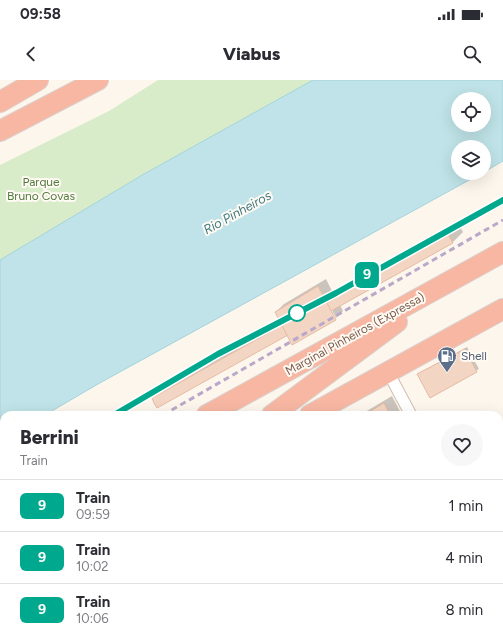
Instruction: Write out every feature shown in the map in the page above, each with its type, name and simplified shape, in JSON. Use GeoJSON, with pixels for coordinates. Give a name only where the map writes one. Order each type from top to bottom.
{"type":"FeatureCollection","features":[{"type":"Feature","properties":{"kind":"highway"},"geometry":{"type":"LineString","coordinates":[[0,102],[38,80]]}},
{"type":"Feature","properties":{"kind":"highway"},"geometry":{"type":"LineString","coordinates":[[0,131],[45,109],[98,80]]}},
{"type":"Feature","properties":{"kind":"highway","name":"Marginal Pinheiros (Expressa)"},"geometry":{"type":"LineString","coordinates":[[214,411],[503,252]]}},
{"type":"Feature","properties":{"kind":"highway"},"geometry":{"type":"LineString","coordinates":[[277,411],[451,281]]}},
{"type":"Feature","properties":{"kind":"highway"},"geometry":{"type":"LineString","coordinates":[[317,411],[502,311]]}},
{"type":"Feature","properties":{"kind":"street"},"geometry":{"type":"LineString","coordinates":[[388,372],[410,411]]}},
{"type":"Feature","properties":{"kind":"green space","name":"Parque Bruno Covas"},"geometry":{"type":"Polygon","coordinates":[[[158,80],[313,80],[144,174],[0,260],[0,165],[109,111],[158,80]]]}},
{"type":"Feature","properties":{"kind":"water","name":"Rio Pinheiros"},"geometry":{"type":"Polygon","coordinates":[[[313,80],[503,80],[503,161],[491,168],[491,140],[451,140],[451,180],[469,180],[98,384],[52,411],[0,411],[0,260],[144,174],[313,80]]]}},
{"type":"Feature","properties":{"kind":"building"},"geometry":{"type":"Polygon","coordinates":[[[447,233],[453,243],[157,408],[154,403],[152,398],[447,233]]]}},
{"type":"Feature","properties":{"kind":"building"},"geometry":{"type":"Polygon","coordinates":[[[318,286],[336,320],[292,345],[275,312],[318,286]]]}},
{"type":"Feature","properties":{"kind":"building","name":"Shell"},"geometry":{"type":"Polygon","coordinates":[[[465,349],[477,372],[430,398],[417,374],[465,349]]]}},
{"type":"Feature","properties":{"kind":"building"},"geometry":{"type":"Polygon","coordinates":[[[384,403],[388,411],[371,411],[384,403]]]}},
{"type":"Feature","properties":{"kind":"railway"},"geometry":{"type":"LineString","coordinates":[[121,411],[218,354],[336,293],[503,200]]}},
{"type":"Feature","properties":{"kind":"railway"},"geometry":{"type":"LineString","coordinates":[[170,411],[503,220]]}},
{"type":"Feature","properties":{"kind":"train","name":"9"},"geometry":{"type":"LineString","coordinates":[[121,411],[218,354],[336,293],[503,200]]}},
{"type":"Feature","properties":{"kind":"place","name":"Shell"},"geometry":{"type":"Point","coordinates":[447,373]}}]}
